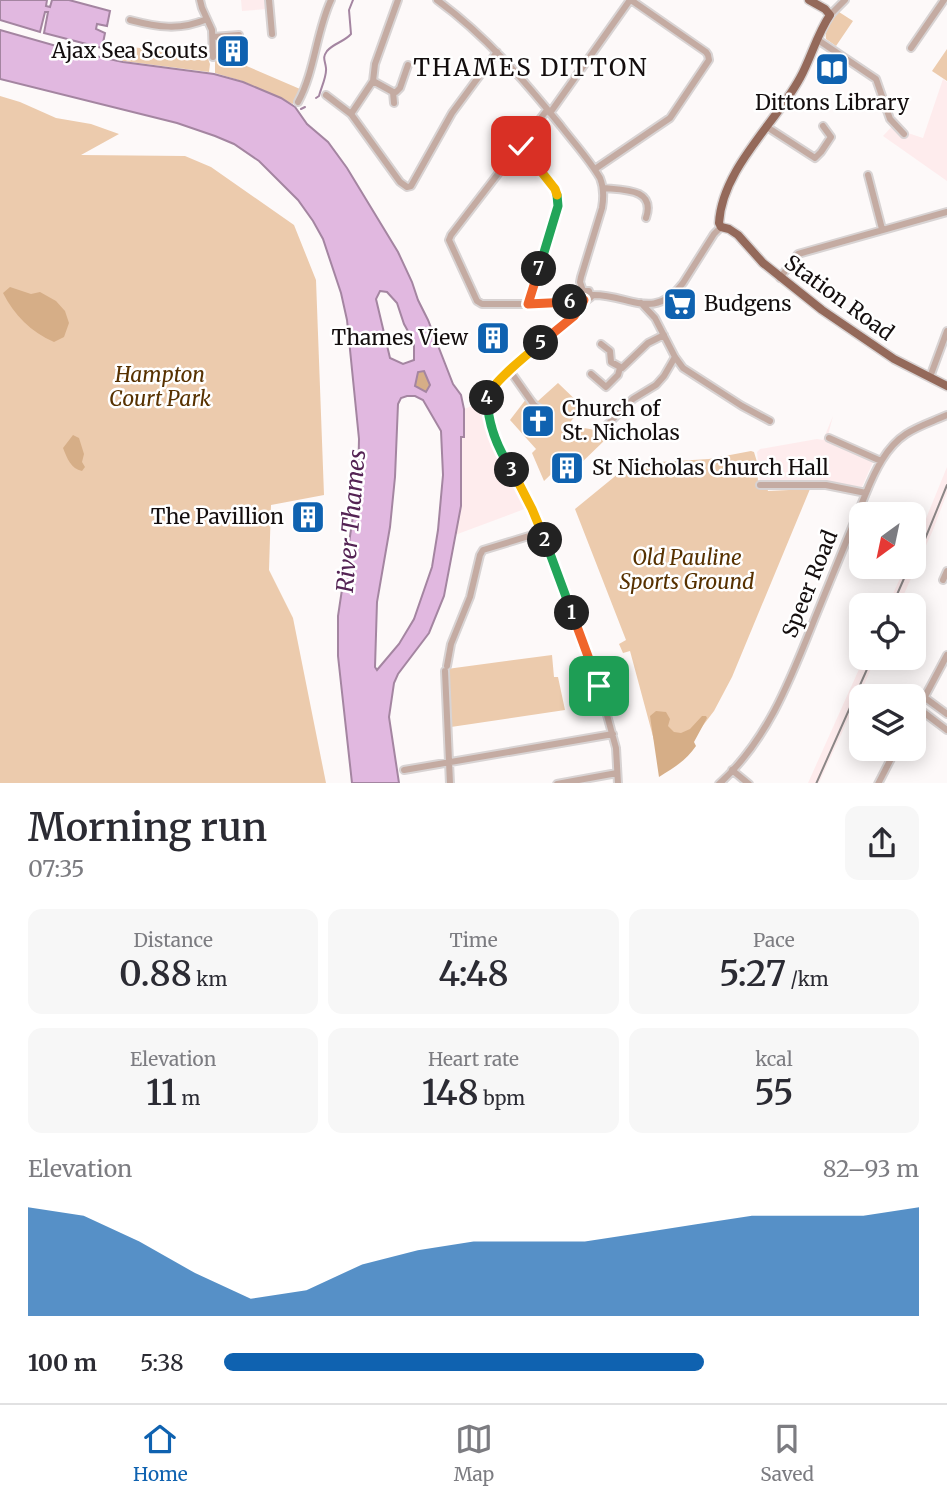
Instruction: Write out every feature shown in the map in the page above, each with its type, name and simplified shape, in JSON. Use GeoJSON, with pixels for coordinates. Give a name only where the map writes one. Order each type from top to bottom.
{"type":"FeatureCollection","features":[{"type":"Feature","properties":{"kind":"main road"},"geometry":{"type":"LineString","coordinates":[[721,227],[719,217],[730,182],[798,81],[830,15],[809,0]]}},
{"type":"Feature","properties":{"kind":"main road","name":"Station Road"},"geometry":{"type":"LineString","coordinates":[[721,227],[738,235],[780,278],[822,310],[904,365],[947,386]]}},
{"type":"Feature","properties":{"kind":"street"},"geometry":{"type":"LineString","coordinates":[[200,0],[212,30],[213,57]]}},
{"type":"Feature","properties":{"kind":"street"},"geometry":{"type":"LineString","coordinates":[[269,0],[272,34]]}},
{"type":"Feature","properties":{"kind":"street"},"geometry":{"type":"LineString","coordinates":[[298,102],[304,91],[320,29],[331,0]]}},
{"type":"Feature","properties":{"kind":"street"},"geometry":{"type":"LineString","coordinates":[[351,114],[373,81],[375,64],[398,0]]}},
{"type":"Feature","properties":{"kind":"street"},"geometry":{"type":"LineString","coordinates":[[437,0],[497,52],[595,169],[603,188],[602,208],[580,277],[583,297],[574,316],[496,383],[487,396],[489,419],[497,442],[516,475],[542,532],[599,686],[616,748],[618,783]]}},
{"type":"Feature","properties":{"kind":"street"},"geometry":{"type":"LineString","coordinates":[[583,297],[576,302],[491,305],[478,302],[449,238],[549,111],[631,0],[706,52],[709,60],[670,118],[595,169]]}},
{"type":"Feature","properties":{"kind":"street"},"geometry":{"type":"LineString","coordinates":[[830,15],[845,0]]}},
{"type":"Feature","properties":{"kind":"street"},"geometry":{"type":"LineString","coordinates":[[911,48],[944,0]]}},
{"type":"Feature","properties":{"kind":"street"},"geometry":{"type":"LineString","coordinates":[[130,20],[154,26],[180,27],[207,19]]}},
{"type":"Feature","properties":{"kind":"street"},"geometry":{"type":"LineString","coordinates":[[213,37],[240,35]]}},
{"type":"Feature","properties":{"kind":"street"},"geometry":{"type":"LineString","coordinates":[[818,40],[876,79],[890,119],[904,134]]}},
{"type":"Feature","properties":{"kind":"street"},"geometry":{"type":"LineString","coordinates":[[326,95],[351,114],[400,182],[407,187],[411,186],[444,125],[497,52]]}},
{"type":"Feature","properties":{"kind":"street"},"geometry":{"type":"LineString","coordinates":[[393,92],[400,88],[408,65]]}},
{"type":"Feature","properties":{"kind":"street"},"geometry":{"type":"LineString","coordinates":[[373,81],[393,92]]}},
{"type":"Feature","properties":{"kind":"street"},"geometry":{"type":"LineString","coordinates":[[393,92],[394,103]]}},
{"type":"Feature","properties":{"kind":"street"},"geometry":{"type":"LineString","coordinates":[[767,127],[815,158],[831,137],[823,126]]}},
{"type":"Feature","properties":{"kind":"street"},"geometry":{"type":"LineString","coordinates":[[521,146],[555,189],[558,200],[528,304]]}},
{"type":"Feature","properties":{"kind":"street"},"geometry":{"type":"LineString","coordinates":[[868,175],[882,229]]}},
{"type":"Feature","properties":{"kind":"street"},"geometry":{"type":"LineString","coordinates":[[603,188],[641,195],[648,203],[645,214]]}},
{"type":"Feature","properties":{"kind":"street"},"geometry":{"type":"LineString","coordinates":[[780,278],[798,254],[947,212]]}},
{"type":"Feature","properties":{"kind":"street"},"geometry":{"type":"LineString","coordinates":[[583,297],[589,299],[591,295],[608,296],[641,303],[659,303],[669,298],[677,291],[721,227]]}},
{"type":"Feature","properties":{"kind":"street"},"geometry":{"type":"LineString","coordinates":[[641,303],[655,318],[683,368],[770,421]]}},
{"type":"Feature","properties":{"kind":"street"},"geometry":{"type":"LineString","coordinates":[[655,318],[659,303]]}},
{"type":"Feature","properties":{"kind":"street"},"geometry":{"type":"LineString","coordinates":[[930,377],[947,331]]}},
{"type":"Feature","properties":{"kind":"street"},"geometry":{"type":"LineString","coordinates":[[591,374],[606,387],[614,380],[620,368],[648,344],[664,335]]}},
{"type":"Feature","properties":{"kind":"street"},"geometry":{"type":"LineString","coordinates":[[601,344],[610,351],[611,362],[620,368]]}},
{"type":"Feature","properties":{"kind":"street"},"geometry":{"type":"LineString","coordinates":[[606,427],[634,399],[664,376],[675,357]]}},
{"type":"Feature","properties":{"kind":"street"},"geometry":{"type":"LineString","coordinates":[[510,371],[534,405],[550,415]]}},
{"type":"Feature","properties":{"kind":"street","name":"Speer Road"},"geometry":{"type":"LineString","coordinates":[[719,783],[763,732],[782,697],[881,461],[908,432],[947,415]]}},
{"type":"Feature","properties":{"kind":"street"},"geometry":{"type":"LineString","coordinates":[[833,438],[881,461]]}},
{"type":"Feature","properties":{"kind":"street"},"geometry":{"type":"LineString","coordinates":[[760,485],[826,485],[866,493]]}},
{"type":"Feature","properties":{"kind":"street"},"geometry":{"type":"LineString","coordinates":[[450,783],[444,692],[446,669],[451,645],[470,597],[480,555],[484,550],[542,532]]}},
{"type":"Feature","properties":{"kind":"street"},"geometry":{"type":"LineString","coordinates":[[943,580],[947,571]]}},
{"type":"Feature","properties":{"kind":"street"},"geometry":{"type":"LineString","coordinates":[[926,693],[947,655]]}},
{"type":"Feature","properties":{"kind":"street"},"geometry":{"type":"LineString","coordinates":[[926,698],[947,714]]}},
{"type":"Feature","properties":{"kind":"street"},"geometry":{"type":"LineString","coordinates":[[926,714],[947,730]]}},
{"type":"Feature","properties":{"kind":"street"},"geometry":{"type":"LineString","coordinates":[[404,771],[613,734]]}},
{"type":"Feature","properties":{"kind":"street"},"geometry":{"type":"LineString","coordinates":[[881,781],[890,761]]}},
{"type":"Feature","properties":{"kind":"street"},"geometry":{"type":"LineString","coordinates":[[732,770],[749,783]]}},
{"type":"Feature","properties":{"kind":"street"},"geometry":{"type":"LineString","coordinates":[[557,783],[617,773]]}},
{"type":"Feature","properties":{"kind":"shaded area"},"geometry":{"type":"Polygon","coordinates":[[[0,0],[47,0],[46,6],[50,7],[52,0],[69,0],[110,11],[107,26],[97,24],[96,29],[105,33],[102,48],[44,33],[48,12],[45,12],[40,32],[0,20],[0,0]]]}},
{"type":"Feature","properties":{"kind":"shaded area"},"geometry":{"type":"Polygon","coordinates":[[[241,0],[267,0],[267,9],[242,11],[241,0]]]}},
{"type":"Feature","properties":{"kind":"shaded area"},"geometry":{"type":"Polygon","coordinates":[[[0,30],[123,62],[214,74],[243,82],[281,98],[295,107],[307,124],[328,142],[398,252],[453,384],[461,395],[464,409],[464,437],[461,437],[461,506],[444,596],[429,633],[394,683],[389,717],[399,783],[352,783],[338,656],[338,616],[358,483],[359,439],[347,320],[323,239],[313,221],[298,200],[259,161],[234,144],[177,123],[0,79],[0,30]],[[380,291],[376,299],[390,358],[403,364],[414,360],[414,342],[397,303],[387,292],[380,291]],[[424,371],[418,372],[415,386],[426,392],[430,385],[424,371]],[[415,396],[401,398],[398,404],[390,527],[377,602],[377,670],[399,644],[414,619],[432,567],[443,475],[441,431],[423,400],[415,396]]]}},
{"type":"Feature","properties":{"kind":"shaded area"},"geometry":{"type":"Polygon","coordinates":[[[943,79],[947,82],[947,181],[883,136],[896,122],[908,133],[923,138],[943,79]]]}},
{"type":"Feature","properties":{"kind":"shaded area"},"geometry":{"type":"Polygon","coordinates":[[[10,287],[31,294],[40,292],[56,301],[65,311],[69,323],[64,337],[54,342],[24,322],[3,293],[10,287]]]}},
{"type":"Feature","properties":{"kind":"shaded area"},"geometry":{"type":"Polygon","coordinates":[[[418,371],[424,371],[430,385],[426,392],[415,386],[418,371]]]}},
{"type":"Feature","properties":{"kind":"shaded area"},"geometry":{"type":"Polygon","coordinates":[[[485,401],[491,433],[527,508],[455,535],[461,506],[461,437],[464,436],[464,409],[485,401]]]}},
{"type":"Feature","properties":{"kind":"shaded area"},"geometry":{"type":"Polygon","coordinates":[[[833,416],[827,439],[874,460],[862,487],[817,480],[760,481],[757,452],[760,449],[823,440],[833,416]]]}},
{"type":"Feature","properties":{"kind":"shaded area"},"geometry":{"type":"Polygon","coordinates":[[[73,435],[79,438],[84,454],[82,462],[85,467],[82,471],[72,465],[63,448],[73,435]]]}},
{"type":"Feature","properties":{"kind":"shaded area"},"geometry":{"type":"Polygon","coordinates":[[[947,467],[947,493],[926,545],[926,519],[947,467]]]}},
{"type":"Feature","properties":{"kind":"shaded area"},"geometry":{"type":"Polygon","coordinates":[[[900,579],[911,579],[904,593],[893,593],[900,579]]]}},
{"type":"Feature","properties":{"kind":"shaded area"},"geometry":{"type":"Polygon","coordinates":[[[859,670],[871,670],[864,684],[852,684],[859,670]]]}},
{"type":"Feature","properties":{"kind":"shaded area"},"geometry":{"type":"Polygon","coordinates":[[[849,691],[849,717],[819,783],[808,783],[849,691]]]}},
{"type":"Feature","properties":{"kind":"shaded area"},"geometry":{"type":"Polygon","coordinates":[[[656,711],[666,712],[670,719],[668,726],[674,732],[681,733],[690,729],[702,716],[707,718],[692,751],[679,764],[659,777],[650,716],[656,711]]]}},
{"type":"Feature","properties":{"kind":"green space"},"geometry":{"type":"Polygon","coordinates":[[[839,12],[853,21],[836,46],[826,39],[826,32],[839,12]]]}},
{"type":"Feature","properties":{"kind":"green space"},"geometry":{"type":"Polygon","coordinates":[[[123,46],[207,56],[209,72],[123,61],[120,59],[123,46]]]}},
{"type":"Feature","properties":{"kind":"green space"},"geometry":{"type":"Polygon","coordinates":[[[947,49],[947,81],[932,71],[947,49]]]}},
{"type":"Feature","properties":{"kind":"green space"},"geometry":{"type":"Polygon","coordinates":[[[215,60],[241,66],[242,64],[300,89],[293,104],[242,81],[215,73],[215,60]]]}},
{"type":"Feature","properties":{"kind":"green space","name":"Hampton Court Park"},"geometry":{"type":"Polygon","coordinates":[[[0,96],[56,118],[91,124],[119,134],[81,155],[185,156],[211,167],[294,225],[316,280],[324,495],[271,505],[269,570],[293,618],[326,783],[0,783],[0,96]]]}},
{"type":"Feature","properties":{"kind":"green space"},"geometry":{"type":"Polygon","coordinates":[[[558,383],[583,407],[566,427],[594,430],[607,438],[577,467],[568,458],[544,481],[532,453],[536,449],[510,420],[530,394],[538,401],[558,383]]]}},
{"type":"Feature","properties":{"kind":"green space","name":"Old Pauline Sports Ground"},"geometry":{"type":"Polygon","coordinates":[[[754,452],[757,462],[758,482],[765,482],[768,491],[810,489],[732,677],[714,711],[698,732],[655,744],[630,651],[623,653],[619,644],[626,640],[575,509],[630,464],[635,467],[643,463],[709,459],[754,452]]]}},
{"type":"Feature","properties":{"kind":"green space"},"geometry":{"type":"Polygon","coordinates":[[[552,655],[554,677],[558,677],[565,710],[451,727],[447,669],[552,655]]]}},
{"type":"Feature","properties":{"kind":"waterway"},"geometry":{"type":"LineString","coordinates":[[316,98],[326,75],[325,53],[351,34],[349,10],[353,0]]}},
{"type":"Feature","properties":{"kind":"waterway"},"geometry":{"type":"LineString","coordinates":[[301,109],[305,107]]}},
{"type":"Feature","properties":{"kind":"railway"},"geometry":{"type":"LineString","coordinates":[[926,537],[947,485]]}},
{"type":"Feature","properties":{"kind":"railway"},"geometry":{"type":"LineString","coordinates":[[898,593],[904,579]]}},
{"type":"Feature","properties":{"kind":"railway"},"geometry":{"type":"LineString","coordinates":[[816,783],[867,670]]}},
{"type":"Feature","properties":{"kind":"place","name":"Ajax Sea Scouts"},"geometry":{"type":"Point","coordinates":[233,51]}},
{"type":"Feature","properties":{"kind":"place","name":"Dittons Library"},"geometry":{"type":"Point","coordinates":[832,69]}},
{"type":"Feature","properties":{"kind":"place","name":"Budgens"},"geometry":{"type":"Point","coordinates":[680,304]}},
{"type":"Feature","properties":{"kind":"place","name":"Thames View"},"geometry":{"type":"Point","coordinates":[493,338]}},
{"type":"Feature","properties":{"kind":"place","name":"Church of St. Nicholas"},"geometry":{"type":"Point","coordinates":[538,421]}},
{"type":"Feature","properties":{"kind":"place","name":"St Nicholas Church Hall"},"geometry":{"type":"Point","coordinates":[567,468]}},
{"type":"Feature","properties":{"kind":"place","name":"The Pavillion"},"geometry":{"type":"Point","coordinates":[308,517]}},
{"type":"Feature","properties":{"kind":"district","name":"THAMES DITTON"},"geometry":{"type":"Point","coordinates":[531,68]}},
{"type":"Feature","properties":{"kind":"route"},"geometry":{"type":"LineString","coordinates":[[521,146],[555,189],[558,200],[528,304],[584,300],[574,316],[488,391],[489,419],[502,453],[516,475],[545,539],[599,686]]}},
{"type":"Feature","properties":{"kind":"water label","name":"River Thames"},"geometry":{"type":"Point","coordinates":[351,521]}}]}
